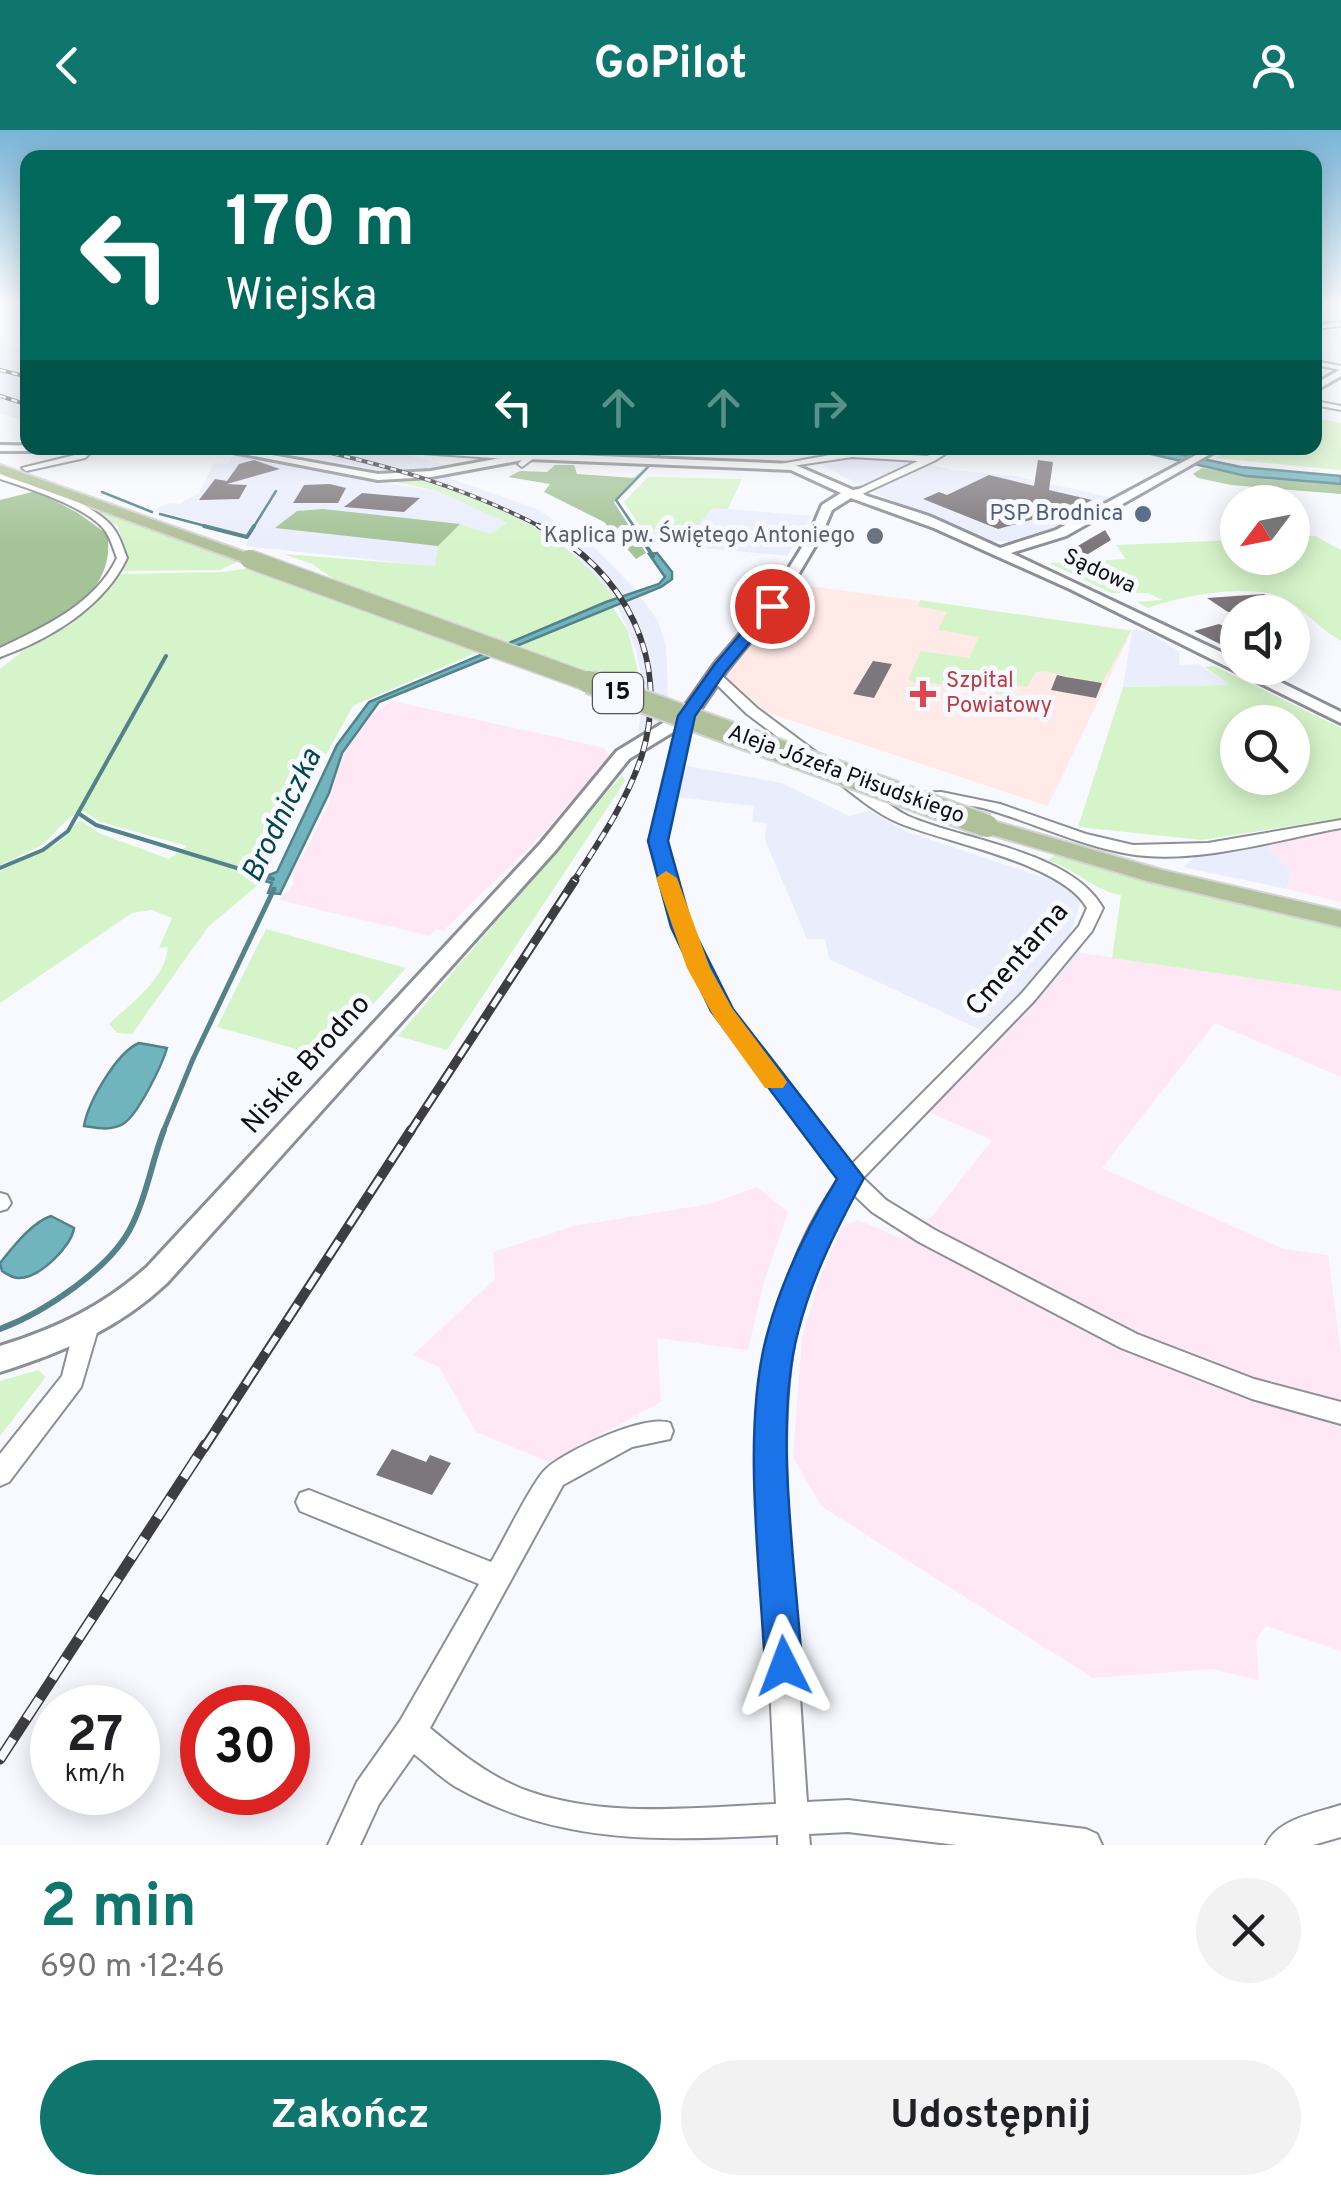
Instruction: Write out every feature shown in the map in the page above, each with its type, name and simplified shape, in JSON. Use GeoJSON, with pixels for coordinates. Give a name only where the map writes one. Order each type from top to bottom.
{"type":"FeatureCollection","features":[{"type":"Feature","properties":{"kind":"main road","name":"Aleja Józefa Piłsudskiego"},"geometry":{"type":"LineString","coordinates":[[0,468],[988,826],[1156,876],[1341,919]]}},
{"type":"Feature","properties":{"kind":"street"},"geometry":{"type":"LineString","coordinates":[[26,468],[83,455]]}},
{"type":"Feature","properties":{"kind":"street"},"geometry":{"type":"LineString","coordinates":[[268,455],[362,476],[410,476],[525,460]]}},
{"type":"Feature","properties":{"kind":"street"},"geometry":{"type":"LineString","coordinates":[[427,455],[469,468]]}},
{"type":"Feature","properties":{"kind":"street"},"geometry":{"type":"LineString","coordinates":[[475,455],[525,460],[748,464],[848,455]]}},
{"type":"Feature","properties":{"kind":"street"},"geometry":{"type":"LineString","coordinates":[[873,455],[932,459]]}},
{"type":"Feature","properties":{"kind":"street"},"geometry":{"type":"LineString","coordinates":[[939,455],[826,508],[775,602],[686,716],[658,841],[681,927],[722,1011],[851,1178],[879,1206],[915,1229],[1128,1341],[1252,1389],[1341,1413]]}},
{"type":"Feature","properties":{"kind":"street"},"geometry":{"type":"LineString","coordinates":[[1034,560],[1078,527],[1203,455]]}},
{"type":"Feature","properties":{"kind":"street","name":"Sądowa"},"geometry":{"type":"LineString","coordinates":[[789,461],[816,469],[856,492]]}},
{"type":"Feature","properties":{"kind":"street","name":"Sądowa"},"geometry":{"type":"LineString","coordinates":[[789,461],[1000,552],[1034,560],[1220,657]]}},
{"type":"Feature","properties":{"kind":"street"},"geometry":{"type":"LineString","coordinates":[[0,476],[101,520],[111,531],[122,558],[109,584],[94,596],[62,620],[0,653]]}},
{"type":"Feature","properties":{"kind":"street"},"geometry":{"type":"LineString","coordinates":[[1000,552],[1078,527]]}},
{"type":"Feature","properties":{"kind":"street"},"geometry":{"type":"LineString","coordinates":[[980,543],[1043,540]]}},
{"type":"Feature","properties":{"kind":"street","name":"Cmentarna"},"geometry":{"type":"LineString","coordinates":[[715,676],[752,711],[880,808],[925,828],[1062,874],[1091,895],[1095,907],[1094,919],[1073,944],[946,1083],[851,1178]]}},
{"type":"Feature","properties":{"kind":"street","name":"Sądowa"},"geometry":{"type":"LineString","coordinates":[[1276,685],[1339,715]]}},
{"type":"Feature","properties":{"kind":"street","name":"Niskie Brodno"},"geometry":{"type":"LineString","coordinates":[[0,1359],[86,1330],[134,1298],[548,847],[623,755],[686,716]]}},
{"type":"Feature","properties":{"kind":"street"},"geometry":{"type":"LineString","coordinates":[[880,808],[899,800],[943,797],[1132,850],[1206,845],[1341,824]]}},
{"type":"Feature","properties":{"kind":"street"},"geometry":{"type":"LineString","coordinates":[[793,1832],[770,1424],[782,1334],[797,1283],[814,1240],[851,1178]]}},
{"type":"Feature","properties":{"kind":"street"},"geometry":{"type":"LineString","coordinates":[[0,1474],[73,1380],[86,1330]]}},
{"type":"Feature","properties":{"kind":"street"},"geometry":{"type":"LineString","coordinates":[[344,1845],[368,1794],[411,1732],[554,1477],[628,1437],[661,1431]]}},
{"type":"Feature","properties":{"kind":"street"},"geometry":{"type":"LineString","coordinates":[[309,1502],[497,1578]]}},
{"type":"Feature","properties":{"kind":"street"},"geometry":{"type":"LineString","coordinates":[[411,1732],[464,1775],[513,1801],[557,1815],[610,1822],[793,1832],[848,1816],[1086,1845]]}},
{"type":"Feature","properties":{"kind":"street"},"geometry":{"type":"LineString","coordinates":[[1282,1845],[1307,1831],[1341,1821]]}},
{"type":"Feature","properties":{"kind":"shaded area"},"geometry":{"type":"Polygon","coordinates":[[[0,385],[20,385],[20,420],[0,413],[0,385]]]}},
{"type":"Feature","properties":{"kind":"shaded area"},"geometry":{"type":"Polygon","coordinates":[[[235,455],[255,455],[359,479],[438,491],[508,522],[490,535],[469,526],[431,566],[245,546],[250,537],[245,534],[154,510],[170,503],[180,504],[199,493],[214,463],[227,464],[235,455]]]}},
{"type":"Feature","properties":{"kind":"shaded area"},"geometry":{"type":"Polygon","coordinates":[[[314,455],[408,455],[448,466],[429,471],[537,509],[591,544],[636,590],[658,621],[666,645],[668,694],[664,721],[638,734],[644,692],[636,649],[619,610],[575,556],[438,485],[314,455]]]}},
{"type":"Feature","properties":{"kind":"shaded area"},"geometry":{"type":"Polygon","coordinates":[[[863,455],[922,459],[922,463],[952,470],[1016,476],[1112,498],[1050,533],[1024,541],[991,541],[877,494],[814,461],[863,455]]]}},
{"type":"Feature","properties":{"kind":"shaded area"},"geometry":{"type":"Polygon","coordinates":[[[648,477],[742,479],[728,509],[812,516],[787,556],[652,543],[624,502],[648,477]]]}},
{"type":"Feature","properties":{"kind":"shaded area","name":"Szpital Powiatowy"},"geometry":{"type":"Polygon","coordinates":[[[795,584],[1132,630],[1048,806],[766,712],[725,676],[795,584]]]}},
{"type":"Feature","properties":{"kind":"shaded area"},"geometry":{"type":"Polygon","coordinates":[[[1132,630],[1146,631],[1180,652],[1179,665],[1198,664],[1220,678],[1220,685],[1231,685],[1123,687],[1132,630]]]}},
{"type":"Feature","properties":{"kind":"shaded area"},"geometry":{"type":"Polygon","coordinates":[[[392,701],[604,748],[610,758],[529,848],[443,931],[435,929],[430,936],[279,900],[293,885],[293,866],[302,858],[329,803],[340,758],[370,717],[392,701]]]}},
{"type":"Feature","properties":{"kind":"shaded area"},"geometry":{"type":"Polygon","coordinates":[[[682,765],[782,783],[849,816],[869,811],[908,832],[1066,885],[1081,902],[1067,942],[1082,954],[1000,1039],[829,959],[825,939],[807,939],[765,840],[767,823],[752,822],[754,806],[676,797],[682,765]]]}},
{"type":"Feature","properties":{"kind":"shaded area"},"geometry":{"type":"Polygon","coordinates":[[[1341,830],[1341,902],[1287,889],[1291,870],[1263,842],[1341,830]]]}},
{"type":"Feature","properties":{"kind":"shaded area"},"geometry":{"type":"Polygon","coordinates":[[[1263,842],[1291,870],[1287,889],[1183,867],[1204,849],[1263,842]]]}},
{"type":"Feature","properties":{"kind":"shaded area"},"geometry":{"type":"Polygon","coordinates":[[[1082,953],[1341,991],[1341,1077],[1215,1023],[1102,1168],[1284,1249],[1328,1255],[1341,1354],[1341,1651],[1266,1626],[1256,1640],[1259,1680],[1211,1669],[1093,1678],[821,1506],[793,1457],[802,1338],[821,1274],[842,1227],[858,1220],[903,1239],[933,1215],[992,1140],[929,1112],[1082,953]]]}},
{"type":"Feature","properties":{"kind":"shaded area"},"geometry":{"type":"Polygon","coordinates":[[[757,1187],[788,1212],[764,1282],[748,1350],[657,1338],[661,1402],[557,1458],[547,1461],[476,1432],[439,1367],[413,1355],[495,1279],[493,1252],[574,1226],[710,1204],[757,1187]]]}},
{"type":"Feature","properties":{"kind":"green space"},"geometry":{"type":"Polygon","coordinates":[[[1322,419],[1341,423],[1341,470],[1216,458],[1322,455],[1322,419]]]}},
{"type":"Feature","properties":{"kind":"green space"},"geometry":{"type":"Polygon","coordinates":[[[555,465],[574,465],[577,474],[634,478],[648,465],[614,502],[646,553],[636,559],[604,522],[544,492],[550,484],[508,477],[520,471],[547,472],[555,465]]]}},
{"type":"Feature","properties":{"kind":"green space"},"geometry":{"type":"Polygon","coordinates":[[[1202,468],[1265,479],[1341,484],[1341,494],[1310,491],[1310,485],[1231,485],[1193,474],[1202,468]]]}},
{"type":"Feature","properties":{"kind":"green space"},"geometry":{"type":"Polygon","coordinates":[[[648,477],[742,479],[727,509],[713,508],[691,532],[643,530],[624,502],[648,477]]]}},
{"type":"Feature","properties":{"kind":"green space"},"geometry":{"type":"Polygon","coordinates":[[[421,479],[476,499],[551,538],[595,575],[614,598],[506,644],[344,586],[312,564],[283,554],[435,566],[438,546],[460,524],[490,534],[507,523],[438,491],[386,480],[421,479]]]}},
{"type":"Feature","properties":{"kind":"green space"},"geometry":{"type":"Polygon","coordinates":[[[36,491],[107,534],[108,556],[102,575],[75,609],[0,660],[0,500],[36,491]]]}},
{"type":"Feature","properties":{"kind":"green space"},"geometry":{"type":"Polygon","coordinates":[[[56,494],[241,560],[220,570],[123,571],[126,555],[118,526],[56,494]]]}},
{"type":"Feature","properties":{"kind":"green space"},"geometry":{"type":"Polygon","coordinates":[[[323,509],[460,524],[438,546],[275,528],[297,511],[323,509]]]}},
{"type":"Feature","properties":{"kind":"green space"},"geometry":{"type":"Polygon","coordinates":[[[1310,536],[1341,550],[1341,641],[1310,618],[1310,595],[1237,591],[1179,599],[1148,608],[1137,602],[1162,600],[1148,593],[1111,593],[1049,563],[1126,559],[1116,545],[1220,541],[1220,575],[1310,575],[1310,536]]]}},
{"type":"Feature","properties":{"kind":"green space"},"geometry":{"type":"Polygon","coordinates":[[[254,567],[478,652],[353,706],[265,865],[260,883],[208,927],[132,1034],[117,1033],[109,1024],[146,990],[166,959],[168,947],[159,948],[172,918],[152,910],[132,913],[0,1003],[0,871],[59,842],[80,820],[101,834],[169,859],[187,846],[100,822],[83,811],[70,817],[42,845],[0,865],[0,669],[121,574],[224,572],[254,567]]]}},
{"type":"Feature","properties":{"kind":"green space"},"geometry":{"type":"Polygon","coordinates":[[[920,600],[1131,631],[1102,683],[1043,671],[1036,672],[1027,687],[1012,685],[1006,695],[919,681],[917,684],[908,679],[921,651],[969,658],[979,637],[938,630],[947,612],[918,606],[920,600]]]}},
{"type":"Feature","properties":{"kind":"green space"},"geometry":{"type":"Polygon","coordinates":[[[612,606],[628,631],[642,688],[609,681],[513,646],[612,606]]]}},
{"type":"Feature","properties":{"kind":"green space"},"geometry":{"type":"Polygon","coordinates":[[[1205,667],[1220,669],[1220,678],[1205,667]]]}},
{"type":"Feature","properties":{"kind":"green space"},"geometry":{"type":"Polygon","coordinates":[[[1253,685],[1294,705],[1220,705],[1220,795],[1310,795],[1310,713],[1341,728],[1341,818],[1202,840],[1078,827],[1123,687],[1253,685]]]}},
{"type":"Feature","properties":{"kind":"green space"},"geometry":{"type":"Polygon","coordinates":[[[622,775],[625,781],[447,1050],[398,1036],[622,775]]]}},
{"type":"Feature","properties":{"kind":"green space"},"geometry":{"type":"Polygon","coordinates":[[[1056,855],[1341,927],[1341,991],[1112,958],[1121,895],[1048,860],[1056,855]]]}},
{"type":"Feature","properties":{"kind":"green space"},"geometry":{"type":"Polygon","coordinates":[[[266,929],[406,968],[325,1057],[217,1027],[266,929]]]}},
{"type":"Feature","properties":{"kind":"green space"},"geometry":{"type":"Polygon","coordinates":[[[38,1370],[46,1377],[0,1436],[0,1381],[38,1370]]]}},
{"type":"Feature","properties":{"kind":"water"},"geometry":{"type":"Polygon","coordinates":[[[1155,455],[1184,455],[1241,467],[1341,476],[1341,484],[1246,476],[1155,455]]]}},
{"type":"Feature","properties":{"kind":"water"},"geometry":{"type":"Polygon","coordinates":[[[657,553],[672,572],[672,579],[661,587],[379,702],[342,753],[329,793],[280,894],[268,893],[272,883],[265,881],[266,876],[277,872],[337,745],[369,702],[606,602],[659,584],[665,577],[649,554],[657,553]]]}},
{"type":"Feature","properties":{"kind":"water"},"geometry":{"type":"Polygon","coordinates":[[[139,1043],[167,1048],[136,1111],[118,1126],[84,1126],[105,1079],[122,1056],[139,1043]]]}},
{"type":"Feature","properties":{"kind":"water"},"geometry":{"type":"Polygon","coordinates":[[[51,1216],[74,1228],[61,1252],[26,1277],[2,1271],[0,1263],[17,1243],[51,1216]]]}},
{"type":"Feature","properties":{"kind":"building"},"geometry":{"type":"Polygon","coordinates":[[[254,460],[280,469],[227,484],[247,485],[239,499],[199,500],[215,479],[227,481],[239,464],[254,460]]]}},
{"type":"Feature","properties":{"kind":"building"},"geometry":{"type":"Polygon","coordinates":[[[1038,460],[1053,462],[1049,490],[1092,500],[1062,516],[1052,514],[998,529],[923,499],[939,492],[947,495],[989,475],[1034,486],[1038,460]]]}},
{"type":"Feature","properties":{"kind":"building"},"geometry":{"type":"Polygon","coordinates":[[[304,485],[346,488],[338,503],[293,503],[304,485]]]}},
{"type":"Feature","properties":{"kind":"building"},"geometry":{"type":"Polygon","coordinates":[[[362,493],[420,498],[404,512],[344,507],[362,493]]]}},
{"type":"Feature","properties":{"kind":"building"},"geometry":{"type":"Polygon","coordinates":[[[1105,530],[1111,540],[1080,559],[1064,554],[1105,530]]]}},
{"type":"Feature","properties":{"kind":"building"},"geometry":{"type":"Polygon","coordinates":[[[1220,624],[1220,644],[1194,631],[1220,624]]]}},
{"type":"Feature","properties":{"kind":"building"},"geometry":{"type":"Polygon","coordinates":[[[873,661],[892,664],[874,698],[853,694],[873,661]]]}},
{"type":"Feature","properties":{"kind":"building"},"geometry":{"type":"Polygon","coordinates":[[[1057,675],[1102,683],[1096,698],[1051,690],[1057,675]]]}},
{"type":"Feature","properties":{"kind":"building"},"geometry":{"type":"Polygon","coordinates":[[[392,1449],[426,1462],[430,1455],[451,1463],[432,1495],[376,1475],[392,1449]]]}},
{"type":"Feature","properties":{"kind":"waterway","name":"Brodniczka"},"geometry":{"type":"LineString","coordinates":[[656,460],[659,455]]}},
{"type":"Feature","properties":{"kind":"waterway","name":"Brodniczka"},"geometry":{"type":"LineString","coordinates":[[635,528],[616,500],[650,465]]}},
{"type":"Feature","properties":{"kind":"waterway"},"geometry":{"type":"LineString","coordinates":[[253,528],[276,491]]}},
{"type":"Feature","properties":{"kind":"waterway"},"geometry":{"type":"LineString","coordinates":[[102,492],[152,512]]}},
{"type":"Feature","properties":{"kind":"waterway"},"geometry":{"type":"LineString","coordinates":[[160,514],[213,528]]}},
{"type":"Feature","properties":{"kind":"waterway"},"geometry":{"type":"LineString","coordinates":[[204,526],[247,537],[254,526]]}},
{"type":"Feature","properties":{"kind":"waterway","name":"Brodniczka"},"geometry":{"type":"LineString","coordinates":[[633,526],[653,556]]}},
{"type":"Feature","properties":{"kind":"waterway"},"geometry":{"type":"LineString","coordinates":[[78,813],[166,656]]}},
{"type":"Feature","properties":{"kind":"waterway"},"geometry":{"type":"LineString","coordinates":[[0,868],[43,850],[68,831],[78,813]]}},
{"type":"Feature","properties":{"kind":"waterway"},"geometry":{"type":"LineString","coordinates":[[78,813],[96,825],[273,879]]}},
{"type":"Feature","properties":{"kind":"waterway","name":"Brodniczka"},"geometry":{"type":"LineString","coordinates":[[163,1132],[193,1059],[274,889]]}},
{"type":"Feature","properties":{"kind":"waterway","name":"Brodniczka"},"geometry":{"type":"LineString","coordinates":[[0,1329],[75,1287],[109,1257],[132,1225],[142,1202],[164,1130]]}},
{"type":"Feature","properties":{"kind":"railway"},"geometry":{"type":"LineString","coordinates":[[0,396],[20,402]]}},
{"type":"Feature","properties":{"kind":"railway"},"geometry":{"type":"LineString","coordinates":[[337,455],[429,480],[540,527]]}},
{"type":"Feature","properties":{"kind":"railway"},"geometry":{"type":"LineString","coordinates":[[540,527],[595,567],[617,592],[634,621],[645,652],[650,685],[649,719],[636,772],[612,821],[573,882]]}},
{"type":"Feature","properties":{"kind":"railway"},"geometry":{"type":"LineString","coordinates":[[410,1132],[575,880]]}},
{"type":"Feature","properties":{"kind":"railway"},"geometry":{"type":"LineString","coordinates":[[204,1448],[411,1130]]}},
{"type":"Feature","properties":{"kind":"railway"},"geometry":{"type":"LineString","coordinates":[[0,1759],[205,1445]]}},
{"type":"Feature","properties":{"kind":"slow traffic"},"geometry":{"type":"LineString","coordinates":[[666,878],[698,968],[722,1011],[774,1082]]}},
{"type":"Feature","properties":{"kind":"place","name":"PSP Brodnica"},"geometry":{"type":"Point","coordinates":[1143,514]}},
{"type":"Feature","properties":{"kind":"place","name":"Kaplica pw. Świętego Antoniego"},"geometry":{"type":"Point","coordinates":[875,536]}},
{"type":"Feature","properties":{"kind":"place","name":"Szpital Powiatowy"},"geometry":{"type":"Point","coordinates":[923,694]}},
{"type":"Feature","properties":{"kind":"route"},"geometry":{"type":"LineString","coordinates":[[772,606],[686,716],[658,841],[681,927],[722,1011],[851,1178],[814,1240],[782,1334],[770,1424],[784,1666]]}}]}
